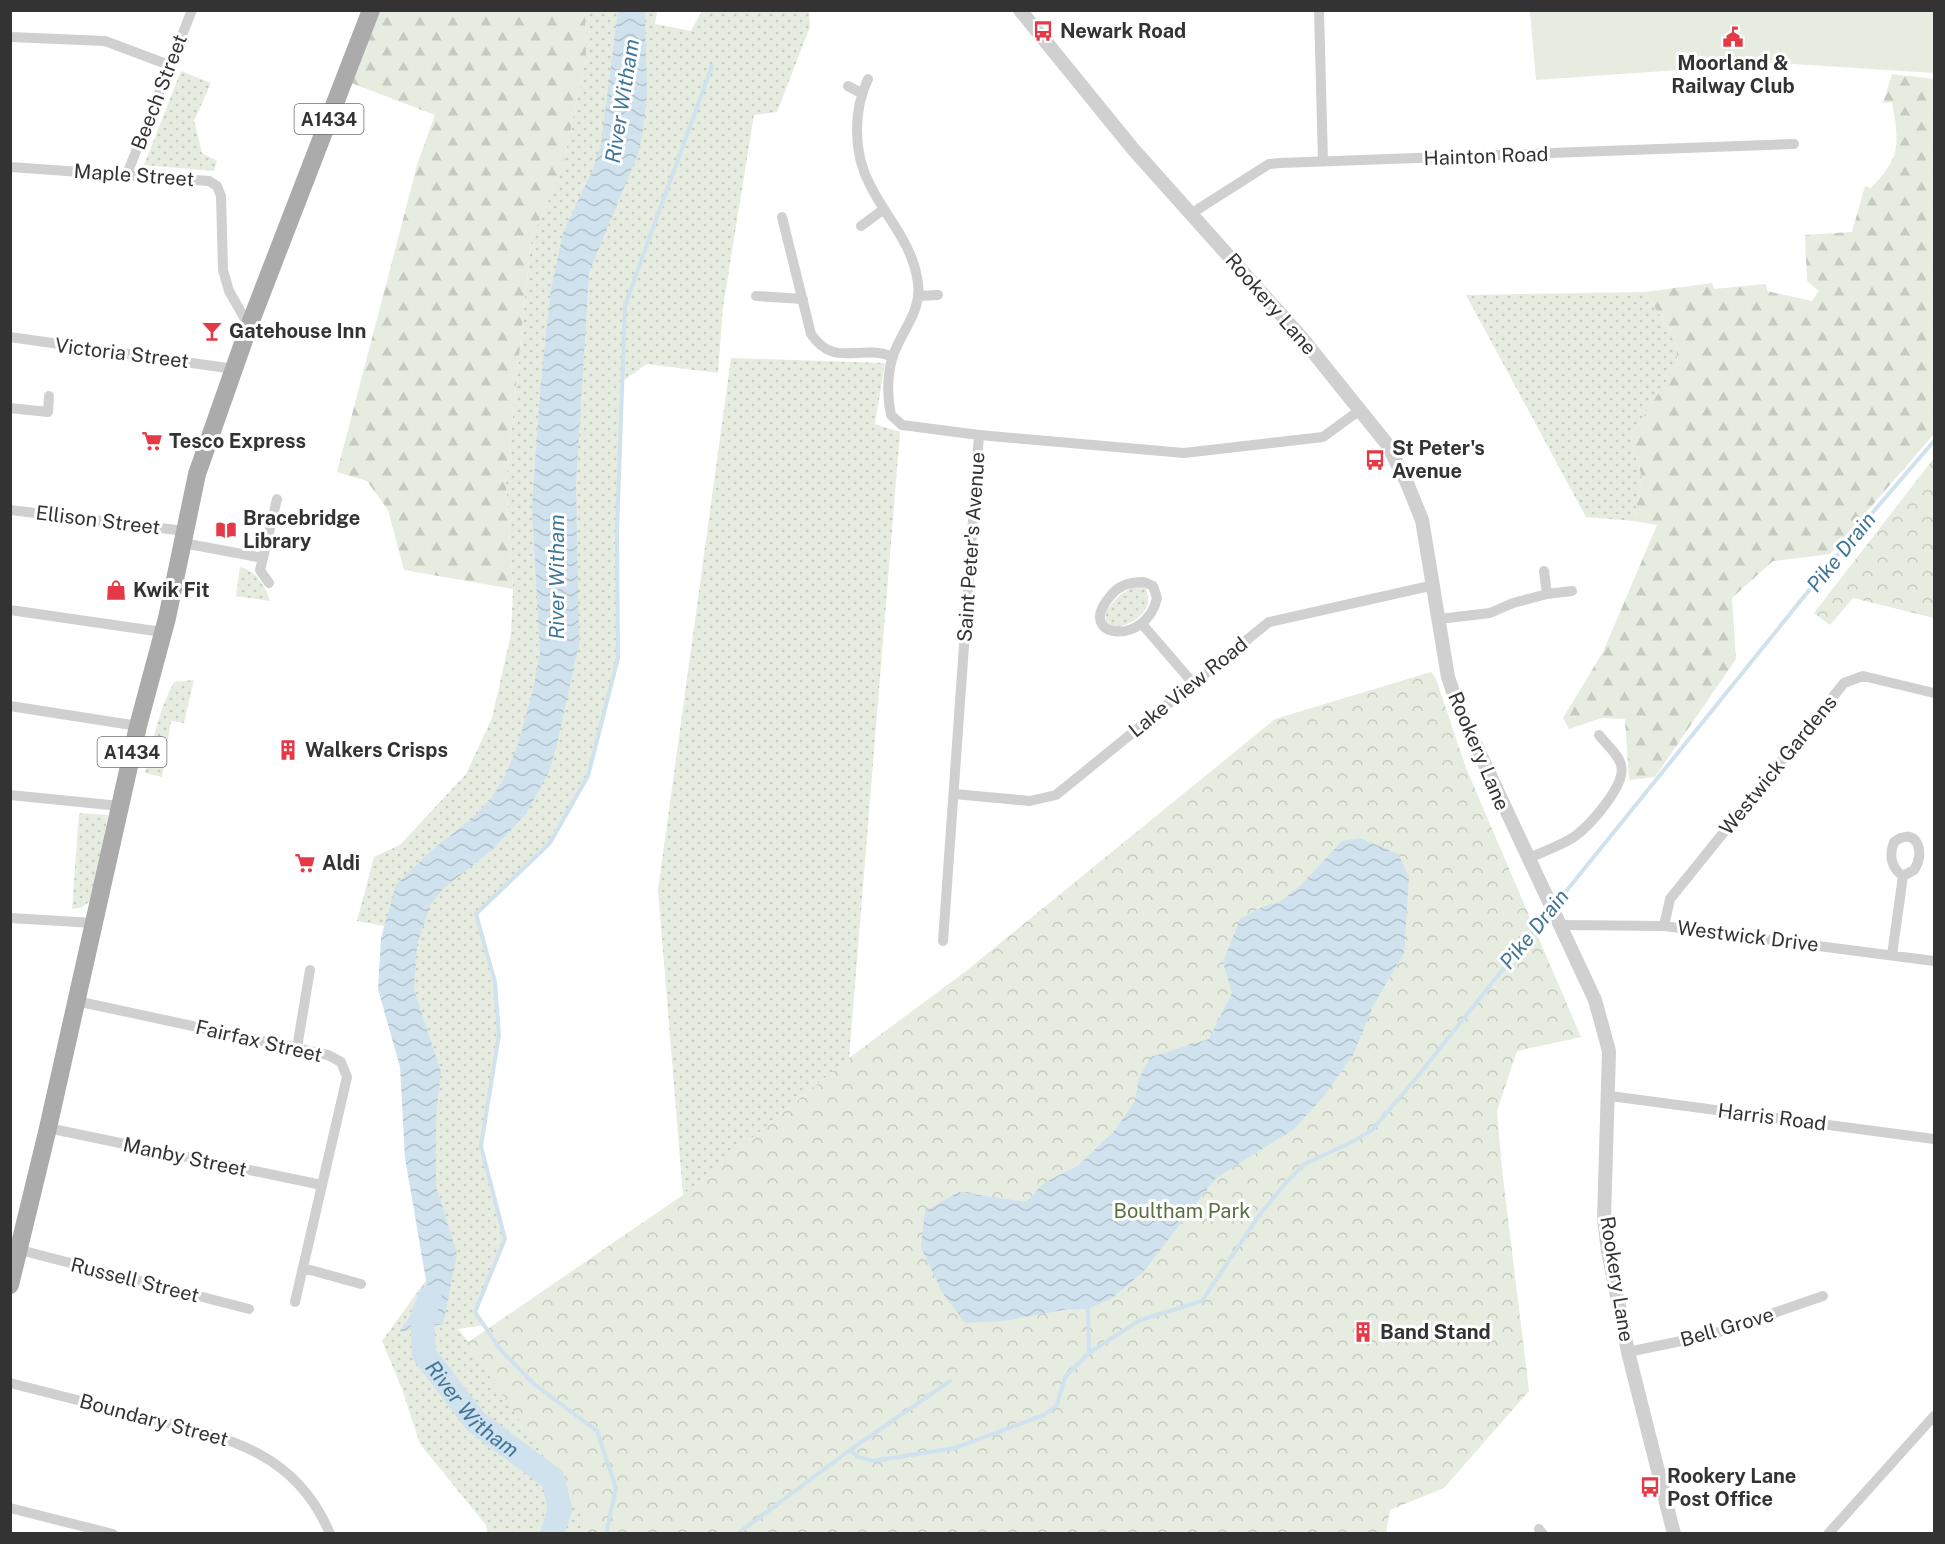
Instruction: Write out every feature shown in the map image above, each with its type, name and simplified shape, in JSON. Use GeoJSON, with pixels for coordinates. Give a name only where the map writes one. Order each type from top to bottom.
{"type":"FeatureCollection","features":[{"type":"Feature","properties":{"kind":"main road","name":"A1434"},"geometry":{"type":"LineString","coordinates":[[10,1285],[20,1250],[197,474],[249,326],[371,10]]}},
{"type":"Feature","properties":{"kind":"street","name":"Beech Street"},"geometry":{"type":"LineString","coordinates":[[128,174],[192,10]]}},
{"type":"Feature","properties":{"kind":"street","name":"Rookery Lane"},"geometry":{"type":"LineString","coordinates":[[1020,10],[1133,149],[1192,213],[1360,410],[1387,444],[1407,483],[1422,520],[1448,677],[1459,709],[1527,859],[1559,921],[1604,1026],[1609,1051],[1610,1096],[1604,1219],[1608,1251],[1629,1352],[1674,1533]]}},
{"type":"Feature","properties":{"kind":"street"},"geometry":{"type":"LineString","coordinates":[[1319,10],[1323,162]]}},
{"type":"Feature","properties":{"kind":"street"},"geometry":{"type":"LineString","coordinates":[[10,37],[105,41],[169,64]]}},
{"type":"Feature","properties":{"kind":"street"},"geometry":{"type":"LineString","coordinates":[[868,79],[861,93],[857,122],[863,170],[910,252],[919,296],[914,315],[893,357],[888,396],[891,415],[895,422],[902,425],[980,435]]}},
{"type":"Feature","properties":{"kind":"street"},"geometry":{"type":"LineString","coordinates":[[848,86],[861,93]]}},
{"type":"Feature","properties":{"kind":"street","name":"Hainton Road"},"geometry":{"type":"LineString","coordinates":[[1192,213],[1269,164],[1794,144]]}},
{"type":"Feature","properties":{"kind":"street","name":"Maple Street"},"geometry":{"type":"LineString","coordinates":[[10,167],[209,181],[217,186],[220,196],[223,270],[229,291],[249,326]]}},
{"type":"Feature","properties":{"kind":"street"},"geometry":{"type":"LineString","coordinates":[[861,226],[884,209]]}},
{"type":"Feature","properties":{"kind":"street"},"geometry":{"type":"LineString","coordinates":[[782,217],[811,334],[826,351],[842,354],[871,350],[893,357]]}},
{"type":"Feature","properties":{"kind":"street"},"geometry":{"type":"LineString","coordinates":[[919,296],[938,295]]}},
{"type":"Feature","properties":{"kind":"street"},"geometry":{"type":"LineString","coordinates":[[756,296],[803,299]]}},
{"type":"Feature","properties":{"kind":"street","name":"Victoria Street"},"geometry":{"type":"LineString","coordinates":[[10,337],[234,369]]}},
{"type":"Feature","properties":{"kind":"street"},"geometry":{"type":"LineString","coordinates":[[10,408],[48,412],[49,396]]}},
{"type":"Feature","properties":{"kind":"street","name":"Saint Peter's Avenue"},"geometry":{"type":"LineString","coordinates":[[943,941],[980,435],[1184,453],[1323,437],[1360,410]]}},
{"type":"Feature","properties":{"kind":"street"},"geometry":{"type":"LineString","coordinates":[[269,583],[260,570],[277,499]]}},
{"type":"Feature","properties":{"kind":"street","name":"Ellison Street"},"geometry":{"type":"LineString","coordinates":[[10,510],[184,537],[263,558]]}},
{"type":"Feature","properties":{"kind":"street"},"geometry":{"type":"LineString","coordinates":[[1544,571],[1547,594]]}},
{"type":"Feature","properties":{"kind":"street"},"geometry":{"type":"LineString","coordinates":[[1144,582],[1153,586],[1156,598],[1142,624],[1124,633],[1112,632],[1100,621],[1101,608],[1118,587],[1144,582]]}},
{"type":"Feature","properties":{"kind":"street","name":"Lake View Road"},"geometry":{"type":"LineString","coordinates":[[954,794],[1030,801],[1056,795],[1192,682],[1269,622],[1434,585]]}},
{"type":"Feature","properties":{"kind":"street"},"geometry":{"type":"LineString","coordinates":[[1439,619],[1490,614],[1513,603],[1547,594],[1572,591]]}},
{"type":"Feature","properties":{"kind":"street"},"geometry":{"type":"LineString","coordinates":[[10,610],[162,632]]}},
{"type":"Feature","properties":{"kind":"street"},"geometry":{"type":"LineString","coordinates":[[1142,624],[1192,682]]}},
{"type":"Feature","properties":{"kind":"street","name":"Westwick Gardens"},"geometry":{"type":"LineString","coordinates":[[1664,926],[1670,899],[1844,683],[1863,676],[1935,693]]}},
{"type":"Feature","properties":{"kind":"street"},"geometry":{"type":"LineString","coordinates":[[10,706],[138,726]]}},
{"type":"Feature","properties":{"kind":"street"},"geometry":{"type":"LineString","coordinates":[[1527,859],[1577,834],[1615,792],[1621,775],[1621,764],[1599,735]]}},
{"type":"Feature","properties":{"kind":"street"},"geometry":{"type":"LineString","coordinates":[[10,795],[120,806]]}},
{"type":"Feature","properties":{"kind":"street"},"geometry":{"type":"LineString","coordinates":[[1892,955],[1903,876]]}},
{"type":"Feature","properties":{"kind":"street"},"geometry":{"type":"LineString","coordinates":[[10,918],[94,923]]}},
{"type":"Feature","properties":{"kind":"street","name":"Westwick Drive"},"geometry":{"type":"LineString","coordinates":[[1559,921],[1664,926],[1935,961]]}},
{"type":"Feature","properties":{"kind":"street"},"geometry":{"type":"LineString","coordinates":[[297,1048],[310,970]]}},
{"type":"Feature","properties":{"kind":"street","name":"Fairfax Street"},"geometry":{"type":"LineString","coordinates":[[76,1001],[328,1055],[341,1062],[346,1077],[295,1302]]}},
{"type":"Feature","properties":{"kind":"street","name":"Harris Road"},"geometry":{"type":"LineString","coordinates":[[1610,1096],[1935,1139]]}},
{"type":"Feature","properties":{"kind":"street","name":"Manby Street"},"geometry":{"type":"LineString","coordinates":[[48,1128],[322,1185]]}},
{"type":"Feature","properties":{"kind":"street","name":"Russell Street"},"geometry":{"type":"LineString","coordinates":[[20,1250],[249,1309]]}},
{"type":"Feature","properties":{"kind":"street"},"geometry":{"type":"LineString","coordinates":[[303,1268],[361,1284]]}},
{"type":"Feature","properties":{"kind":"street","name":"Bell Grove"},"geometry":{"type":"LineString","coordinates":[[1629,1352],[1710,1335],[1823,1296]]}},
{"type":"Feature","properties":{"kind":"street","name":"Boundary Street"},"geometry":{"type":"LineString","coordinates":[[10,1383],[232,1439],[274,1462],[302,1486],[322,1514],[330,1533]]}},
{"type":"Feature","properties":{"kind":"street"},"geometry":{"type":"LineString","coordinates":[[1828,1533],[1935,1416]]}},
{"type":"Feature","properties":{"kind":"street"},"geometry":{"type":"LineString","coordinates":[[10,1508],[113,1533]]}},
{"type":"Feature","properties":{"kind":"green space"},"geometry":{"type":"Polygon","coordinates":[[[363,11],[585,11],[586,56],[563,167],[531,240],[506,483],[513,589],[404,570],[388,510],[367,481],[337,472],[418,162],[435,115],[346,81],[363,11]]]}},
{"type":"Feature","properties":{"kind":"green space"},"geometry":{"type":"Polygon","coordinates":[[[585,11],[657,11],[655,24],[691,31],[702,11],[809,11],[810,27],[777,112],[754,115],[723,307],[718,373],[647,364],[623,381],[617,531],[618,658],[588,776],[550,843],[476,915],[495,982],[499,1035],[481,1146],[505,1239],[475,1312],[484,1325],[458,1329],[594,1495],[581,1533],[487,1533],[486,1525],[420,1444],[402,1389],[382,1341],[445,1254],[400,929],[357,921],[374,857],[400,845],[466,774],[492,718],[511,634],[513,589],[506,483],[531,240],[563,166],[586,56],[585,11]]]}},
{"type":"Feature","properties":{"kind":"green space","name":"Moorland & Railway Club"},"geometry":{"type":"Polygon","coordinates":[[[1530,11],[1934,11],[1934,73],[1777,63],[1536,80],[1530,11]]]}},
{"type":"Feature","properties":{"kind":"green space"},"geometry":{"type":"Polygon","coordinates":[[[181,71],[211,83],[194,121],[202,153],[217,161],[214,171],[144,165],[181,71]]]}},
{"type":"Feature","properties":{"kind":"green space"},"geometry":{"type":"Polygon","coordinates":[[[1892,74],[1934,79],[1934,434],[1830,554],[1773,561],[1732,598],[1736,659],[1655,777],[1629,780],[1625,719],[1602,718],[1569,729],[1563,718],[1603,652],[1657,525],[1634,521],[1642,478],[1630,437],[1678,363],[1675,339],[1645,292],[1712,283],[1714,289],[1766,284],[1767,291],[1812,301],[1819,291],[1807,281],[1805,235],[1852,232],[1865,186],[1871,188],[1893,158],[1897,139],[1892,102],[1883,103],[1892,74]]]}},
{"type":"Feature","properties":{"kind":"green space"},"geometry":{"type":"Polygon","coordinates":[[[1645,292],[1675,339],[1678,363],[1630,437],[1642,478],[1634,521],[1586,517],[1466,295],[1645,292]]]}},
{"type":"Feature","properties":{"kind":"green space"},"geometry":{"type":"Polygon","coordinates":[[[731,358],[885,363],[875,424],[900,432],[849,1058],[683,1195],[658,890],[731,358]]]}},
{"type":"Feature","properties":{"kind":"green space"},"geometry":{"type":"Polygon","coordinates":[[[1934,458],[1934,618],[1853,598],[1830,625],[1814,613],[1934,458]]]}},
{"type":"Feature","properties":{"kind":"green space"},"geometry":{"type":"Polygon","coordinates":[[[240,567],[251,572],[259,580],[270,601],[236,596],[240,567]]]}},
{"type":"Feature","properties":{"kind":"green space"},"geometry":{"type":"Polygon","coordinates":[[[1133,587],[1145,587],[1148,603],[1145,610],[1128,624],[1112,628],[1106,620],[1105,611],[1120,595],[1133,587]]]}},
{"type":"Feature","properties":{"kind":"green space","name":"Boultham Park"},"geometry":{"type":"Polygon","coordinates":[[[1431,672],[1436,679],[1466,768],[1581,1037],[1517,1051],[1497,1111],[1529,1391],[1444,1488],[1390,1510],[1386,1533],[581,1533],[583,1514],[467,1343],[683,1195],[849,1058],[966,971],[1275,719],[1431,672]]]}},
{"type":"Feature","properties":{"kind":"green space"},"geometry":{"type":"Polygon","coordinates":[[[194,680],[184,723],[171,721],[162,777],[145,773],[153,738],[168,693],[174,682],[194,680]]]}},
{"type":"Feature","properties":{"kind":"green space"},"geometry":{"type":"Polygon","coordinates":[[[79,813],[108,815],[91,901],[80,908],[72,909],[79,813]]]}},
{"type":"Feature","properties":{"kind":"water"},"geometry":{"type":"Polygon","coordinates":[[[618,11],[645,11],[647,95],[638,154],[589,272],[576,484],[579,644],[549,772],[525,815],[492,850],[444,888],[430,905],[417,945],[414,990],[441,1072],[436,1115],[436,1186],[457,1254],[443,1324],[399,1332],[428,1292],[405,1158],[400,1067],[378,989],[381,938],[396,885],[431,851],[475,816],[493,796],[506,774],[518,744],[533,690],[540,653],[532,506],[541,380],[551,289],[563,233],[592,171],[601,144],[618,11]]]}},
{"type":"Feature","properties":{"kind":"water"},"geometry":{"type":"Polygon","coordinates":[[[1360,838],[1398,854],[1409,877],[1404,953],[1373,1006],[1353,1055],[1324,1096],[1294,1129],[1216,1178],[1143,1272],[1112,1298],[1088,1309],[1063,1310],[1004,1321],[965,1323],[942,1292],[921,1247],[925,1211],[959,1192],[1026,1202],[1044,1183],[1079,1165],[1115,1130],[1135,1101],[1139,1078],[1151,1057],[1209,1039],[1232,993],[1223,962],[1240,919],[1264,906],[1280,902],[1301,885],[1342,841],[1360,838]]]}},
{"type":"Feature","properties":{"kind":"waterway"},"geometry":{"type":"LineString","coordinates":[[606,1534],[616,1488],[597,1431],[534,1384],[500,1349],[475,1312],[505,1239],[481,1146],[499,1035],[495,982],[476,914],[550,843],[588,776],[618,658],[617,531],[625,305],[712,66]]}},
{"type":"Feature","properties":{"kind":"waterway","name":"Pike Drain"},"geometry":{"type":"LineString","coordinates":[[1555,905],[1861,526],[1934,441]]}},
{"type":"Feature","properties":{"kind":"waterway","name":"Pike Drain"},"geometry":{"type":"LineString","coordinates":[[1089,1353],[1140,1320],[1202,1301],[1258,1217],[1284,1185],[1303,1165],[1372,1130],[1550,910]]}},
{"type":"Feature","properties":{"kind":"waterway","name":"River Witham"},"geometry":{"type":"LineString","coordinates":[[430,1297],[422,1318],[424,1354],[476,1422],[553,1479],[560,1509],[552,1534]]}},
{"type":"Feature","properties":{"kind":"waterway"},"geometry":{"type":"LineString","coordinates":[[850,1450],[858,1457],[873,1461],[955,1448],[1044,1415],[1057,1405],[1065,1377],[1089,1353],[1088,1309]]}},
{"type":"Feature","properties":{"kind":"waterway"},"geometry":{"type":"LineString","coordinates":[[737,1534],[850,1450],[950,1381]]}},
{"type":"Feature","properties":{"kind":"place","name":"Newark Road"},"geometry":{"type":"Point","coordinates":[1043,31]}},
{"type":"Feature","properties":{"kind":"place","name":"Moorland & Railway Club"},"geometry":{"type":"Point","coordinates":[1733,37]}},
{"type":"Feature","properties":{"kind":"place","name":"Gatehouse Inn"},"geometry":{"type":"Point","coordinates":[212,331]}},
{"type":"Feature","properties":{"kind":"place","name":"Tesco Express"},"geometry":{"type":"Point","coordinates":[152,441]}},
{"type":"Feature","properties":{"kind":"place","name":"St Peter's Avenue"},"geometry":{"type":"Point","coordinates":[1375,460]}},
{"type":"Feature","properties":{"kind":"place","name":"Bracebridge Library"},"geometry":{"type":"Point","coordinates":[226,530]}},
{"type":"Feature","properties":{"kind":"place","name":"Kwik Fit"},"geometry":{"type":"Point","coordinates":[116,590]}},
{"type":"Feature","properties":{"kind":"place","name":"Walkers Crisps"},"geometry":{"type":"Point","coordinates":[288,750]}},
{"type":"Feature","properties":{"kind":"place","name":"Aldi"},"geometry":{"type":"Point","coordinates":[305,863]}},
{"type":"Feature","properties":{"kind":"place","name":"Band Stand"},"geometry":{"type":"Point","coordinates":[1363,1332]}},
{"type":"Feature","properties":{"kind":"place","name":"Rookery Lane Post Office"},"geometry":{"type":"Point","coordinates":[1650,1487]}}]}
